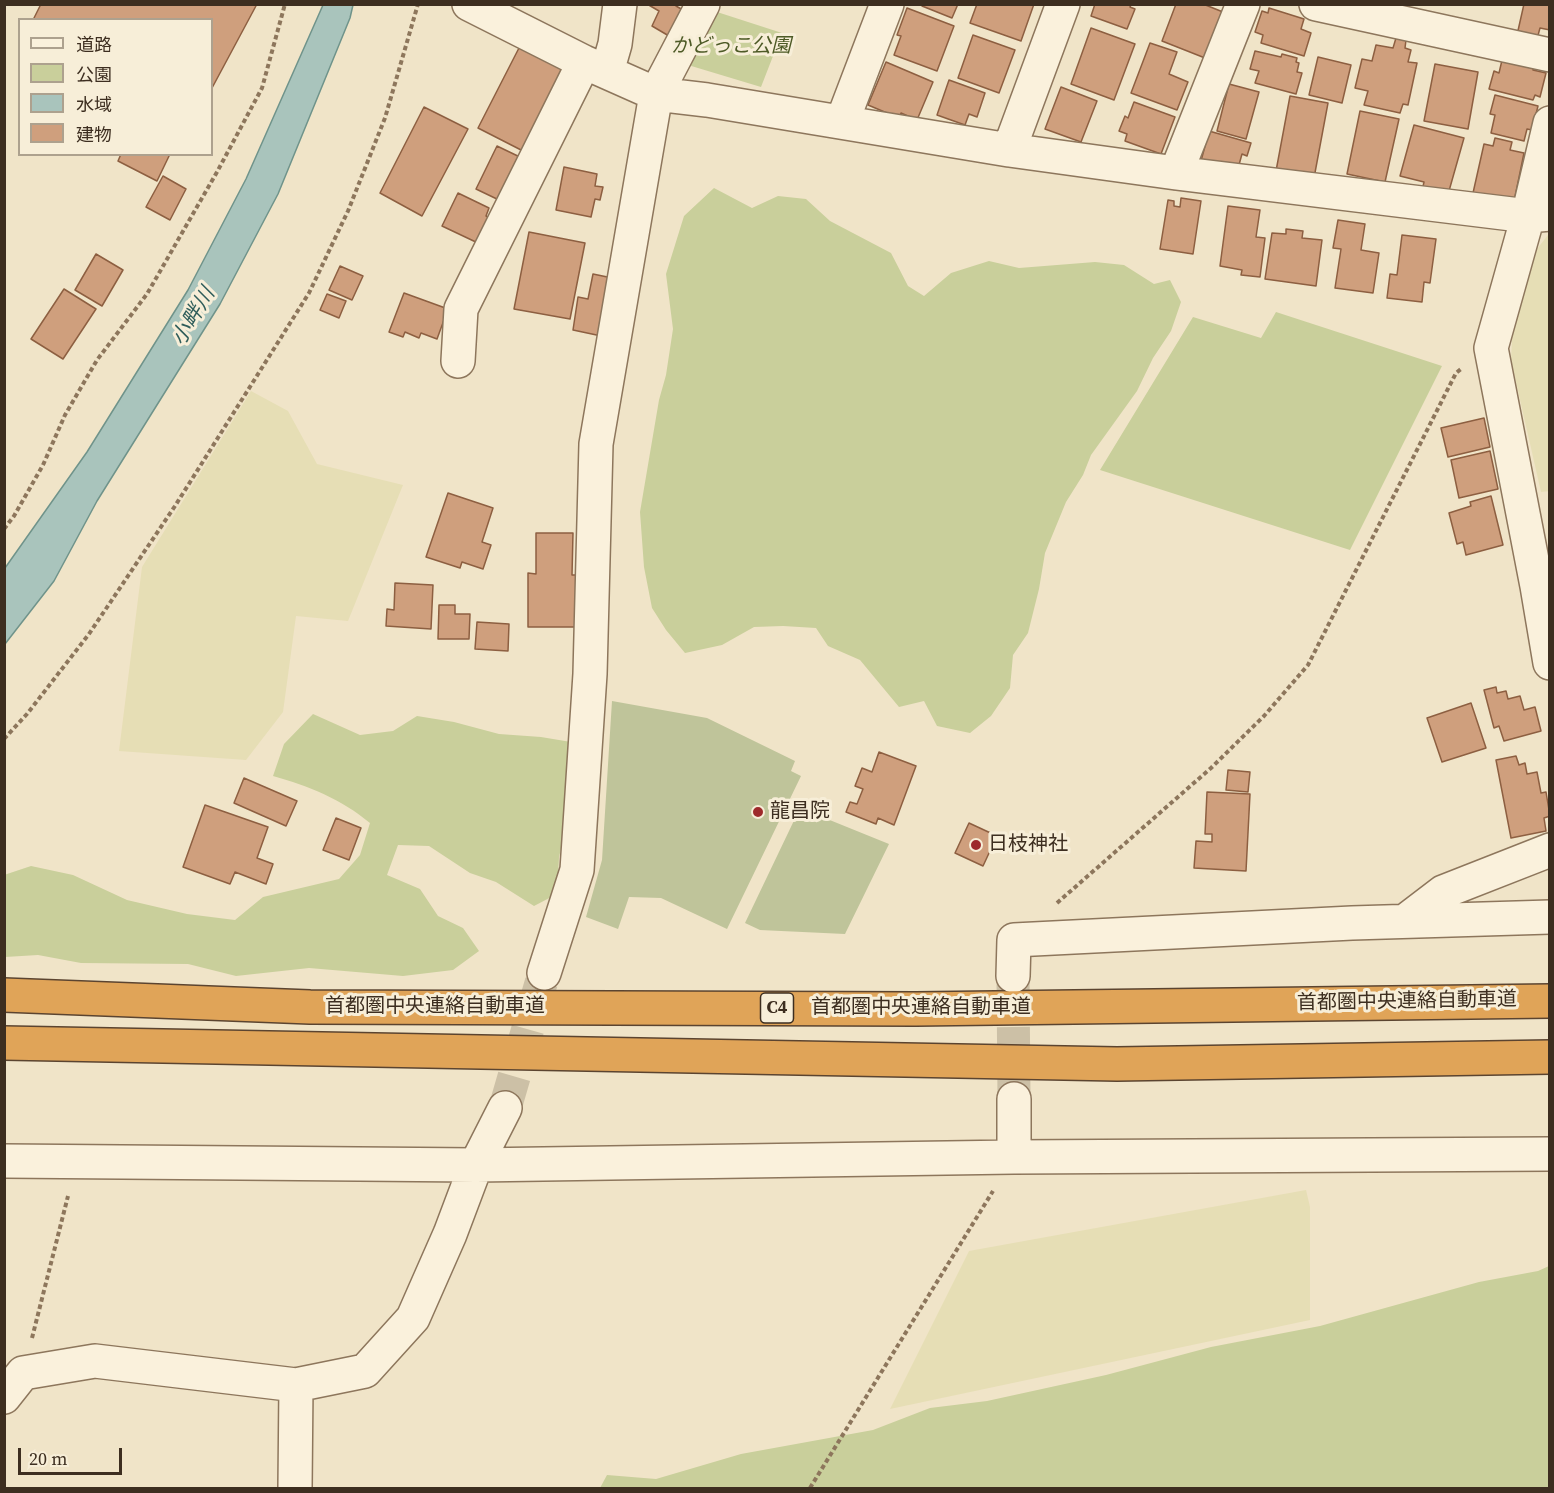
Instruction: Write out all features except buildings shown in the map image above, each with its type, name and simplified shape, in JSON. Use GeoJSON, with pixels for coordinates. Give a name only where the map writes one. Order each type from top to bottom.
{"type":"FeatureCollection","features":[{"type":"Feature","properties":{"kind":"highway","name":"首都圏中央連絡自動車道"},"geometry":{"type":"LineString","coordinates":[[4,995],[310,1006],[904,1009],[1550,1001]]}},
{"type":"Feature","properties":{"kind":"highway"},"geometry":{"type":"LineString","coordinates":[[4,1043],[1117,1064],[1550,1057]]}},
{"type":"Feature","properties":{"kind":"street"},"geometry":{"type":"LineString","coordinates":[[469,4],[656,94],[707,100],[1009,150],[1176,173],[1539,215]]}},
{"type":"Feature","properties":{"kind":"street"},"geometry":{"type":"LineString","coordinates":[[458,361],[461,309],[596,67],[615,44],[620,4]]}},
{"type":"Feature","properties":{"kind":"street"},"geometry":{"type":"LineString","coordinates":[[544,973],[577,870],[590,674],[596,444],[656,94],[703,4]]}},
{"type":"Feature","properties":{"kind":"street"},"geometry":{"type":"LineString","coordinates":[[843,122],[887,4]]}},
{"type":"Feature","properties":{"kind":"street"},"geometry":{"type":"LineString","coordinates":[[1009,150],[1063,4]]}},
{"type":"Feature","properties":{"kind":"street"},"geometry":{"type":"LineString","coordinates":[[1176,173],[1243,4]]}},
{"type":"Feature","properties":{"kind":"street"},"geometry":{"type":"LineString","coordinates":[[1317,4],[1550,55]]}},
{"type":"Feature","properties":{"kind":"street"},"geometry":{"type":"LineString","coordinates":[[1550,123],[1539,215],[1491,348],[1550,663]]}},
{"type":"Feature","properties":{"kind":"street"},"geometry":{"type":"LineString","coordinates":[[1405,921],[1443,892],[1550,850]]}},
{"type":"Feature","properties":{"kind":"street"},"geometry":{"type":"LineString","coordinates":[[1013,976],[1014,940],[1550,916]]}},
{"type":"Feature","properties":{"kind":"street"},"geometry":{"type":"LineString","coordinates":[[1014,1099],[1014,1157]]}},
{"type":"Feature","properties":{"kind":"street"},"geometry":{"type":"LineString","coordinates":[[14,1385],[95,1360],[296,1385],[365,1371],[413,1318],[450,1234],[476,1165],[505,1108]]}},
{"type":"Feature","properties":{"kind":"street"},"geometry":{"type":"LineString","coordinates":[[4,1161],[476,1165],[1014,1157],[1550,1154]]}},
{"type":"Feature","properties":{"kind":"street"},"geometry":{"type":"LineString","coordinates":[[294,1488],[296,1385]]}},
{"type":"Feature","properties":{"kind":"path"},"geometry":{"type":"LineString","coordinates":[[4,529],[37,475],[65,415],[97,360],[147,294],[218,172],[262,88],[285,4]]}},
{"type":"Feature","properties":{"kind":"path"},"geometry":{"type":"LineString","coordinates":[[4,739],[27,714],[89,634],[175,506],[309,293],[348,211],[385,117],[418,4]]}},
{"type":"Feature","properties":{"kind":"path"},"geometry":{"type":"LineString","coordinates":[[1055,905],[1211,768],[1264,716],[1308,665],[1456,373],[1491,348]]}},
{"type":"Feature","properties":{"kind":"path"},"geometry":{"type":"LineString","coordinates":[[810,1488],[1014,1157]]}},
{"type":"Feature","properties":{"kind":"path"},"geometry":{"type":"LineString","coordinates":[[14,1385],[77,1161]]}},
{"type":"Feature","properties":{"kind":"shaded area"},"geometry":{"type":"Polygon","coordinates":[[[1548,235],[1550,491],[1541,492],[1511,360],[1513,321],[1537,249],[1548,235]]]}},
{"type":"Feature","properties":{"kind":"shaded area"},"geometry":{"type":"Polygon","coordinates":[[[251,391],[288,411],[317,464],[403,485],[348,621],[296,616],[283,712],[246,760],[119,751],[142,567],[251,391]]]}},
{"type":"Feature","properties":{"kind":"shaded area"},"geometry":{"type":"Polygon","coordinates":[[[1306,1190],[1310,1207],[1310,1320],[890,1409],[969,1251],[1306,1190]]]}},
{"type":"Feature","properties":{"kind":"green space","name":"かどっこ公園"},"geometry":{"type":"Polygon","coordinates":[[[714,11],[782,33],[761,87],[688,65],[714,11]]]}},
{"type":"Feature","properties":{"kind":"green space"},"geometry":{"type":"Polygon","coordinates":[[[714,188],[752,208],[778,196],[806,199],[830,221],[891,253],[908,286],[924,296],[951,273],[989,261],[1019,268],[1095,262],[1124,265],[1154,284],[1170,280],[1181,302],[1171,331],[1153,358],[1137,391],[1091,455],[1083,475],[1066,502],[1045,553],[1028,633],[1013,655],[1010,688],[991,716],[970,733],[937,726],[924,701],[899,707],[860,660],[828,646],[816,628],[754,627],[722,645],[685,653],[652,608],[644,567],[640,512],[673,329],[666,274],[684,216],[714,188]]]}},
{"type":"Feature","properties":{"kind":"green space"},"geometry":{"type":"Polygon","coordinates":[[[1276,312],[1442,366],[1350,550],[1100,470],[1193,317],[1261,338],[1276,312]]]}},
{"type":"Feature","properties":{"kind":"green space"},"geometry":{"type":"Polygon","coordinates":[[[612,701],[707,718],[795,761],[791,771],[801,776],[727,929],[661,898],[629,897],[618,929],[586,917],[602,860],[612,701]]]}},
{"type":"Feature","properties":{"kind":"green space"},"geometry":{"type":"Polygon","coordinates":[[[313,714],[360,735],[393,731],[417,716],[454,722],[499,734],[571,742],[570,812],[559,857],[557,894],[534,906],[496,882],[470,873],[429,846],[398,845],[387,875],[420,889],[438,916],[463,928],[479,951],[453,970],[403,976],[309,968],[236,976],[188,964],[81,963],[38,955],[5,957],[4,875],[31,866],[73,875],[127,900],[187,914],[235,920],[263,897],[339,879],[360,855],[370,823],[348,807],[324,794],[273,776],[284,744],[313,714]]]}},
{"type":"Feature","properties":{"kind":"green space"},"geometry":{"type":"Polygon","coordinates":[[[800,808],[889,844],[845,934],[760,930],[745,923],[800,808]]]}},
{"type":"Feature","properties":{"kind":"green space"},"geometry":{"type":"Polygon","coordinates":[[[1549,1266],[1549,1488],[600,1488],[607,1475],[656,1479],[741,1454],[873,1430],[930,1408],[987,1401],[1106,1375],[1211,1347],[1320,1326],[1479,1282],[1538,1271],[1549,1266]]]}},
{"type":"Feature","properties":{"kind":"water","name":"小畔川"},"geometry":{"type":"Polygon","coordinates":[[[323,5],[353,5],[350,18],[278,194],[220,304],[97,501],[54,581],[5,644],[5,568],[87,452],[188,290],[246,179],[323,5]]]}},
{"type":"Feature","properties":{"kind":"tunnel"},"geometry":{"type":"LineString","coordinates":[[505,1108],[544,973]]}},
{"type":"Feature","properties":{"kind":"tunnel"},"geometry":{"type":"LineString","coordinates":[[1013,978],[1014,1099]]}},
{"type":"Feature","properties":{"kind":"place","name":"龍昌院"},"geometry":{"type":"Point","coordinates":[758,812]}},
{"type":"Feature","properties":{"kind":"place","name":"日枝神社"},"geometry":{"type":"Point","coordinates":[976,845]}}]}
